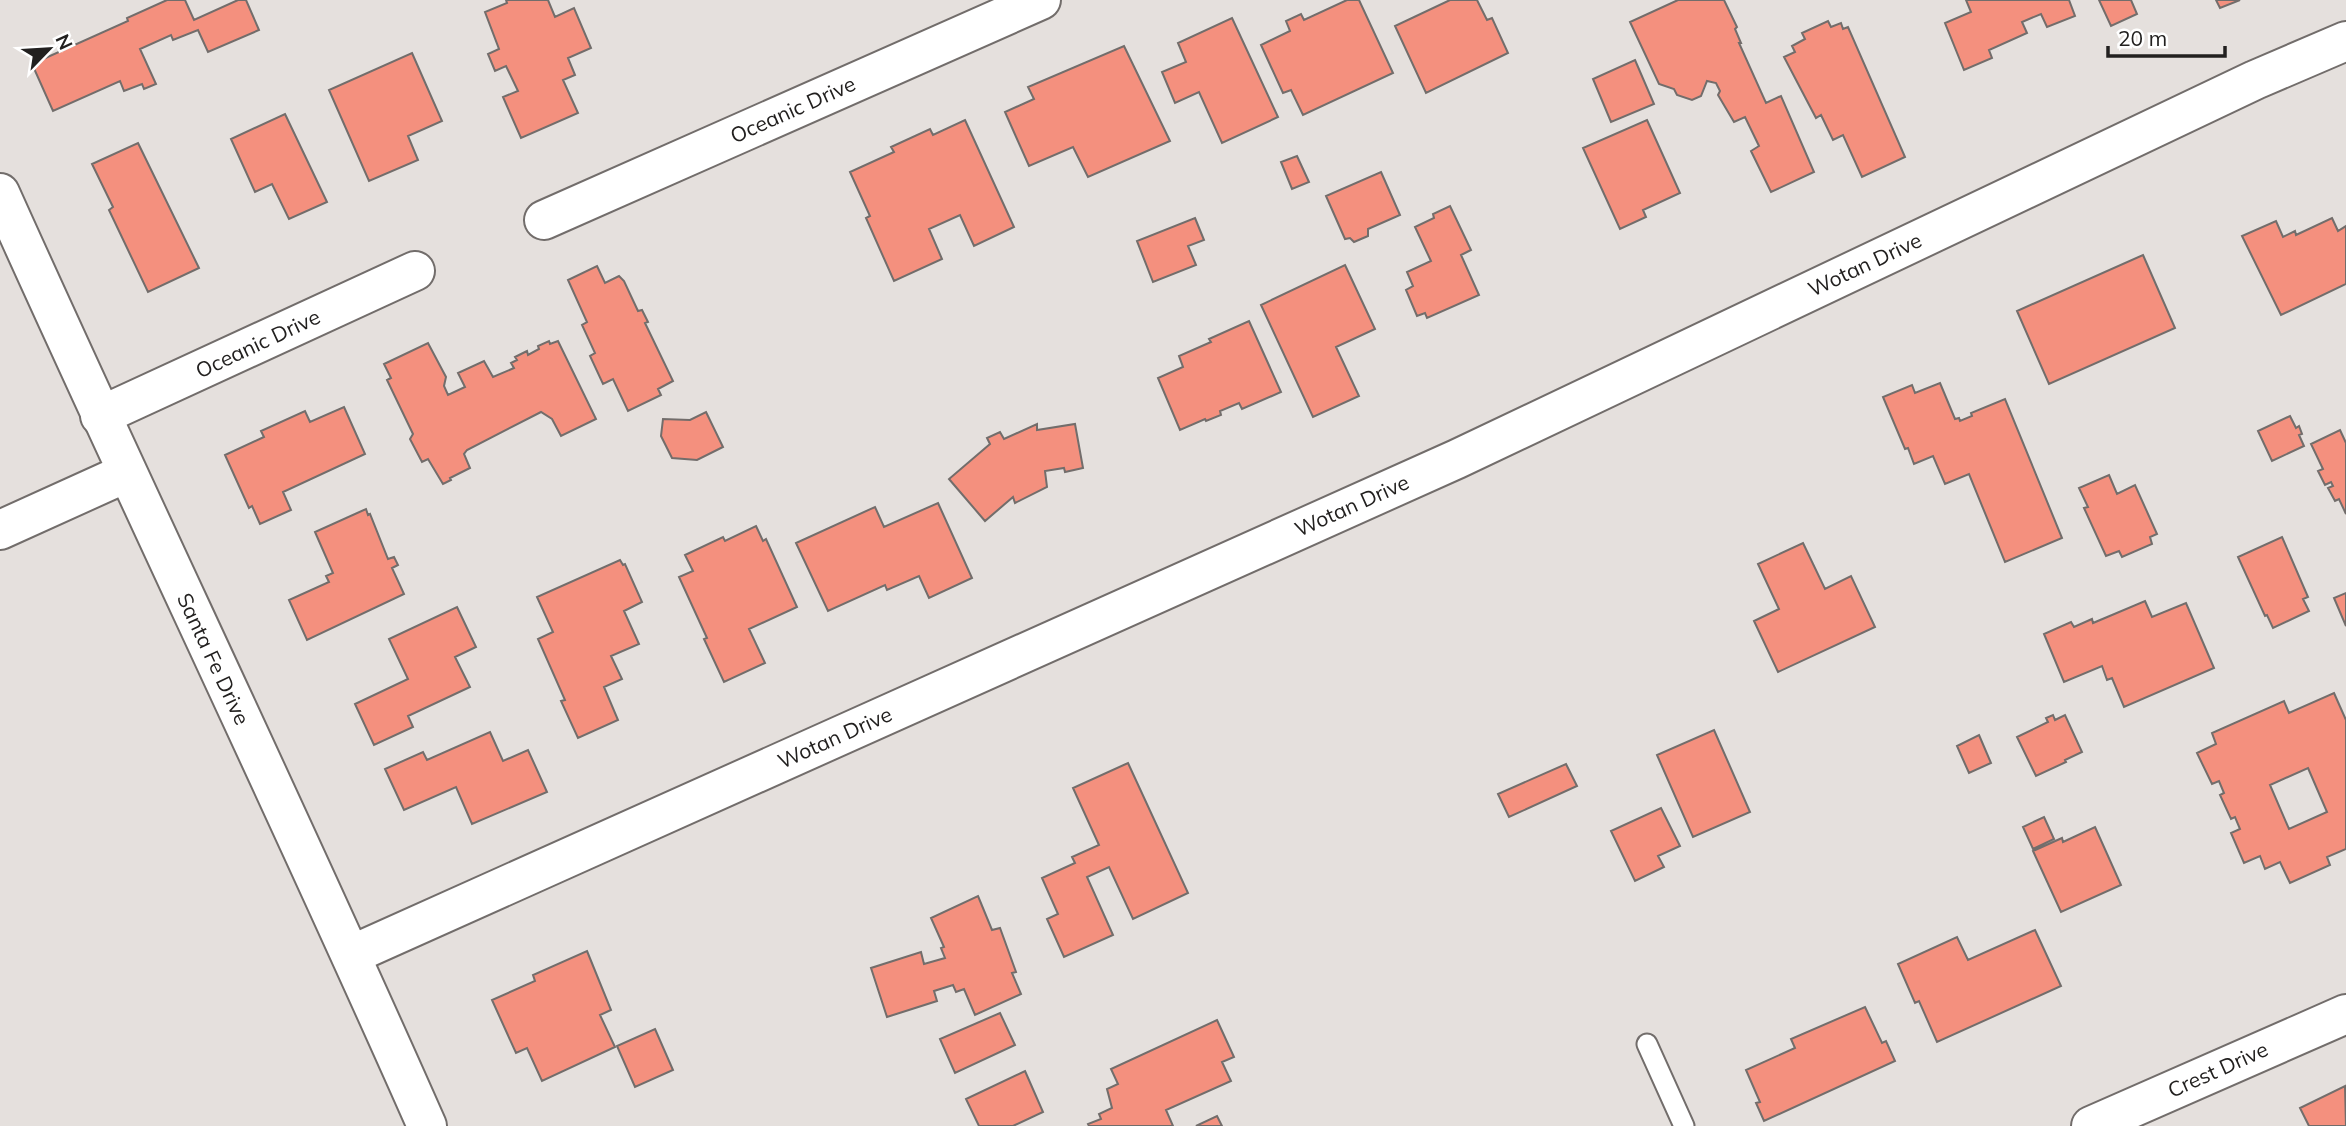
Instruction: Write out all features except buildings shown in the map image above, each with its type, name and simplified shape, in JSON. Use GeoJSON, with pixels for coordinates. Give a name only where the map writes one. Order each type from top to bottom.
{"type":"FeatureCollection","features":[{"type":"Feature","properties":{"kind":"street","name":"Oceanic Drive"},"geometry":{"type":"LineString","coordinates":[[544,220],[1041,0]]}},
{"type":"Feature","properties":{"kind":"street","name":"Wotan Drive"},"geometry":{"type":"LineString","coordinates":[[351,956],[1457,459],[2255,80],[2346,41]]}},
{"type":"Feature","properties":{"kind":"street","name":"Santa Fe Drive"},"geometry":{"type":"LineString","coordinates":[[0,192],[100,416],[427,1126]]}},
{"type":"Feature","properties":{"kind":"street","name":"Oceanic Drive"},"geometry":{"type":"LineString","coordinates":[[100,416],[415,271]]}},
{"type":"Feature","properties":{"kind":"street"},"geometry":{"type":"LineString","coordinates":[[0,530],[127,473]]}},
{"type":"Feature","properties":{"kind":"street","name":"Crest Drive"},"geometry":{"type":"LineString","coordinates":[[2091,1126],[2346,1014]]}},
{"type":"Feature","properties":{"kind":"lane"},"geometry":{"type":"LineString","coordinates":[[1647,1044],[1684,1126]]}}]}
